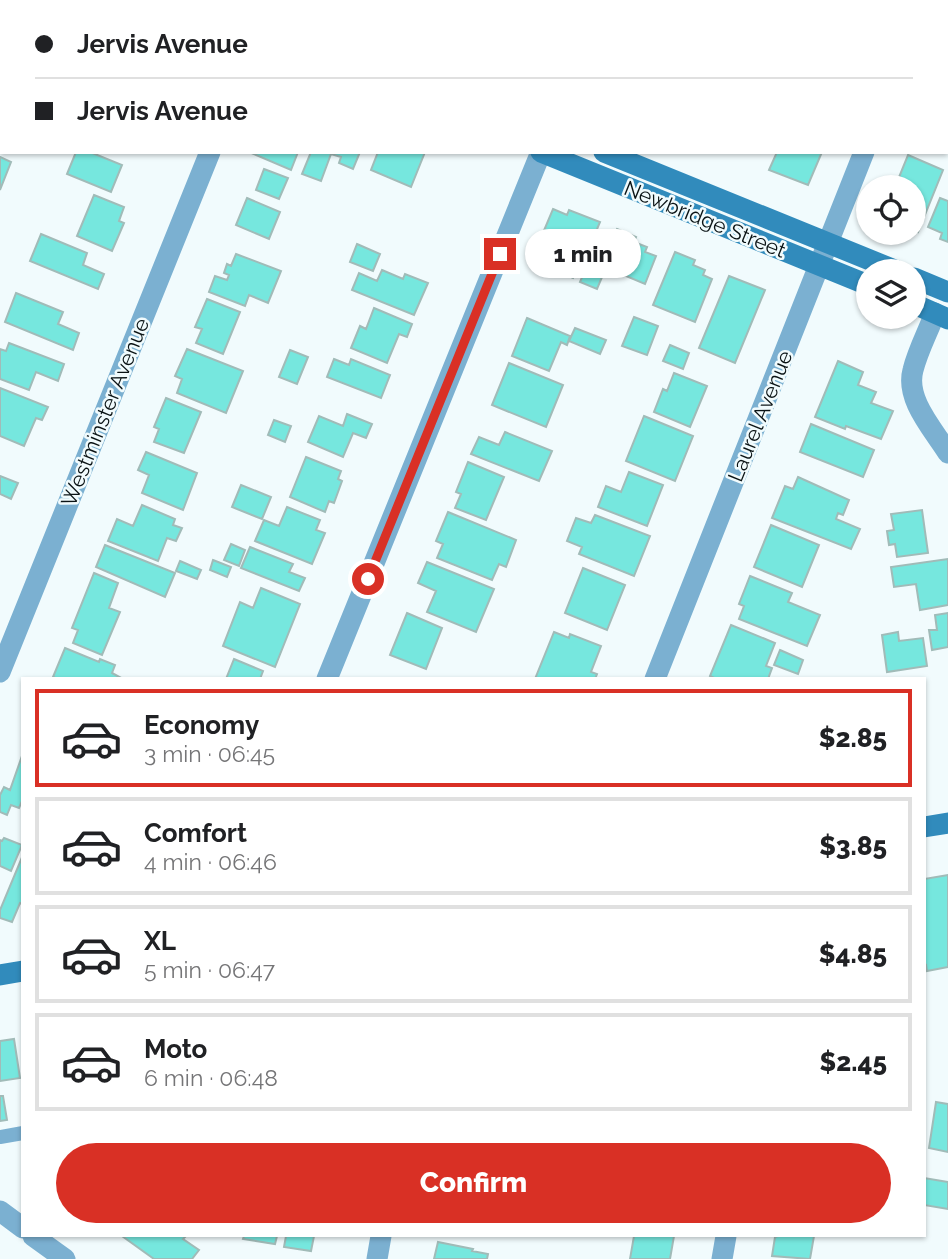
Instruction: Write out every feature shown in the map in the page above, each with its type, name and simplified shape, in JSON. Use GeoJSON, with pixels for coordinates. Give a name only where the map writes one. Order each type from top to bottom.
{"type":"FeatureCollection","features":[{"type":"Feature","properties":{"kind":"main road","name":"Newbridge Street"},"geometry":{"type":"LineString","coordinates":[[546,154],[856,280]]}},
{"type":"Feature","properties":{"kind":"main road","name":"Newbridge Street"},"geometry":{"type":"LineString","coordinates":[[609,154],[867,259]]}},
{"type":"Feature","properties":{"kind":"main road"},"geometry":{"type":"LineString","coordinates":[[926,283],[948,292]]}},
{"type":"Feature","properties":{"kind":"main road"},"geometry":{"type":"LineString","coordinates":[[926,827],[948,823]]}},
{"type":"Feature","properties":{"kind":"main road"},"geometry":{"type":"LineString","coordinates":[[0,975],[21,971]]}},
{"type":"Feature","properties":{"kind":"street","name":"Westminster Avenue"},"geometry":{"type":"LineString","coordinates":[[0,672],[209,154]]}},
{"type":"Feature","properties":{"kind":"street"},"geometry":{"type":"LineString","coordinates":[[328,677],[540,154]]}},
{"type":"Feature","properties":{"kind":"street","name":"Laurel Avenue"},"geometry":{"type":"LineString","coordinates":[[656,677],[863,154]]}},
{"type":"Feature","properties":{"kind":"street"},"geometry":{"type":"LineString","coordinates":[[941,316],[913,369],[912,389],[915,400],[948,453]]}},
{"type":"Feature","properties":{"kind":"street"},"geometry":{"type":"LineString","coordinates":[[0,1211],[21,1227]]}},
{"type":"Feature","properties":{"kind":"street"},"geometry":{"type":"LineString","coordinates":[[34,1237],[65,1259]]}},
{"type":"Feature","properties":{"kind":"street"},"geometry":{"type":"LineString","coordinates":[[377,1259],[381,1237]]}},
{"type":"Feature","properties":{"kind":"street"},"geometry":{"type":"LineString","coordinates":[[722,1259],[726,1237]]}},
{"type":"Feature","properties":{"kind":"lane"},"geometry":{"type":"LineString","coordinates":[[0,1137],[21,1133]]}},
{"type":"Feature","properties":{"kind":"building"},"geometry":{"type":"Polygon","coordinates":[[[75,154],[95,154],[122,165],[111,192],[67,174],[75,154]]]}},
{"type":"Feature","properties":{"kind":"building"},"geometry":{"type":"Polygon","coordinates":[[[254,154],[297,154],[291,170],[254,154]]]}},
{"type":"Feature","properties":{"kind":"building"},"geometry":{"type":"Polygon","coordinates":[[[310,154],[331,154],[321,181],[302,174],[310,154]]]}},
{"type":"Feature","properties":{"kind":"building"},"geometry":{"type":"Polygon","coordinates":[[[331,154],[359,154],[353,169],[339,163],[341,157],[331,154]]]}},
{"type":"Feature","properties":{"kind":"building"},"geometry":{"type":"Polygon","coordinates":[[[377,154],[424,154],[411,187],[371,170],[377,154]]]}},
{"type":"Feature","properties":{"kind":"building"},"geometry":{"type":"Polygon","coordinates":[[[776,154],[821,154],[808,185],[769,170],[776,154]]]}},
{"type":"Feature","properties":{"kind":"building"},"geometry":{"type":"Polygon","coordinates":[[[908,155],[943,170],[926,212],[926,175],[900,175],[908,155]]]}},
{"type":"Feature","properties":{"kind":"building"},"geometry":{"type":"Polygon","coordinates":[[[0,157],[11,162],[0,190],[0,157]]]}},
{"type":"Feature","properties":{"kind":"building"},"geometry":{"type":"Polygon","coordinates":[[[264,169],[288,178],[279,199],[256,190],[264,169]]]}},
{"type":"Feature","properties":{"kind":"building"},"geometry":{"type":"Polygon","coordinates":[[[94,195],[124,207],[119,221],[124,223],[112,251],[77,236],[94,195]]]}},
{"type":"Feature","properties":{"kind":"building"},"geometry":{"type":"Polygon","coordinates":[[[247,198],[280,212],[269,239],[236,225],[247,198]]]}},
{"type":"Feature","properties":{"kind":"building"},"geometry":{"type":"Polygon","coordinates":[[[940,198],[948,201],[948,242],[940,239],[942,233],[928,227],[940,198]]]}},
{"type":"Feature","properties":{"kind":"building"},"geometry":{"type":"Polygon","coordinates":[[[553,209],[567,215],[569,210],[600,222],[585,258],[540,240],[553,209]]]}},
{"type":"Feature","properties":{"kind":"building"},"geometry":{"type":"Polygon","coordinates":[[[617,229],[636,237],[634,242],[647,247],[645,252],[656,256],[645,284],[602,266],[617,229]]]}},
{"type":"Feature","properties":{"kind":"building"},"geometry":{"type":"Polygon","coordinates":[[[41,234],[87,253],[83,265],[104,274],[98,289],[30,261],[41,234]]]}},
{"type":"Feature","properties":{"kind":"building"},"geometry":{"type":"Polygon","coordinates":[[[357,244],[380,254],[373,271],[350,262],[357,244]]]}},
{"type":"Feature","properties":{"kind":"building"},"geometry":{"type":"Polygon","coordinates":[[[550,248],[581,258],[573,278],[564,274],[567,266],[547,257],[550,248]]]}},
{"type":"Feature","properties":{"kind":"building"},"geometry":{"type":"Polygon","coordinates":[[[675,252],[695,260],[693,265],[705,270],[703,275],[712,279],[695,322],[653,305],[675,252]]]}},
{"type":"Feature","properties":{"kind":"building"},"geometry":{"type":"Polygon","coordinates":[[[236,254],[281,271],[268,303],[249,295],[245,306],[209,292],[215,276],[227,280],[229,275],[224,273],[227,264],[231,266],[236,254]]]}},
{"type":"Feature","properties":{"kind":"building"},"geometry":{"type":"Polygon","coordinates":[[[588,263],[605,270],[597,289],[580,282],[588,263]]]}},
{"type":"Feature","properties":{"kind":"building"},"geometry":{"type":"Polygon","coordinates":[[[382,270],[403,279],[405,274],[428,283],[414,315],[352,290],[359,273],[377,281],[382,270]]]}},
{"type":"Feature","properties":{"kind":"building"},"geometry":{"type":"Polygon","coordinates":[[[729,276],[765,290],[735,363],[699,348],[729,276]]]}},
{"type":"Feature","properties":{"kind":"building"},"geometry":{"type":"Polygon","coordinates":[[[16,293],[63,312],[58,324],[79,333],[73,350],[5,322],[16,293]]]}},
{"type":"Feature","properties":{"kind":"building"},"geometry":{"type":"Polygon","coordinates":[[[207,299],[240,312],[223,354],[196,343],[202,329],[195,327],[207,299]]]}},
{"type":"Feature","properties":{"kind":"building"},"geometry":{"type":"Polygon","coordinates":[[[374,308],[412,324],[407,337],[399,334],[387,363],[351,348],[360,326],[366,329],[374,308]]]}},
{"type":"Feature","properties":{"kind":"building"},"geometry":{"type":"Polygon","coordinates":[[[634,317],[658,326],[647,355],[622,346],[634,317]]]}},
{"type":"Feature","properties":{"kind":"building"},"geometry":{"type":"Polygon","coordinates":[[[527,318],[570,336],[567,345],[561,342],[549,371],[512,356],[527,318]]]}},
{"type":"Feature","properties":{"kind":"building"},"geometry":{"type":"Polygon","coordinates":[[[575,328],[606,340],[600,354],[569,341],[575,328]]]}},
{"type":"Feature","properties":{"kind":"building"},"geometry":{"type":"Polygon","coordinates":[[[9,343],[64,364],[58,381],[36,372],[29,390],[0,379],[0,349],[6,351],[9,343]]]}},
{"type":"Feature","properties":{"kind":"building"},"geometry":{"type":"Polygon","coordinates":[[[670,345],[689,353],[683,369],[663,361],[670,345]]]}},
{"type":"Feature","properties":{"kind":"building"},"geometry":{"type":"Polygon","coordinates":[[[187,349],[243,371],[226,413],[177,393],[182,379],[175,376],[187,349]]]}},
{"type":"Feature","properties":{"kind":"building"},"geometry":{"type":"Polygon","coordinates":[[[290,350],[308,357],[297,384],[279,377],[290,350]]]}},
{"type":"Feature","properties":{"kind":"building"},"geometry":{"type":"Polygon","coordinates":[[[334,359],[349,365],[351,359],[390,375],[381,398],[327,377],[334,359]]]}},
{"type":"Feature","properties":{"kind":"building"},"geometry":{"type":"Polygon","coordinates":[[[838,361],[863,372],[858,385],[876,392],[871,403],[893,411],[881,439],[815,417],[838,361]]]}},
{"type":"Feature","properties":{"kind":"building"},"geometry":{"type":"Polygon","coordinates":[[[509,363],[563,385],[546,427],[492,405],[509,363]]]}},
{"type":"Feature","properties":{"kind":"building"},"geometry":{"type":"Polygon","coordinates":[[[674,373],[707,386],[690,427],[654,412],[663,389],[667,391],[674,373]]]}},
{"type":"Feature","properties":{"kind":"building"},"geometry":{"type":"Polygon","coordinates":[[[0,388],[48,407],[42,420],[36,418],[24,446],[0,436],[0,388]]]}},
{"type":"Feature","properties":{"kind":"building"},"geometry":{"type":"Polygon","coordinates":[[[166,398],[201,412],[184,453],[154,442],[159,429],[154,427],[166,398]]]}},
{"type":"Feature","properties":{"kind":"building"},"geometry":{"type":"Polygon","coordinates":[[[347,414],[372,424],[366,438],[353,433],[343,457],[308,442],[319,416],[343,426],[347,414]]]}},
{"type":"Feature","properties":{"kind":"building"},"geometry":{"type":"Polygon","coordinates":[[[644,416],[693,436],[675,481],[626,461],[644,416]]]}},
{"type":"Feature","properties":{"kind":"building"},"geometry":{"type":"Polygon","coordinates":[[[274,420],[291,426],[285,442],[268,435],[274,420]]]}},
{"type":"Feature","properties":{"kind":"building"},"geometry":{"type":"Polygon","coordinates":[[[811,424],[874,450],[863,477],[800,452],[811,424]]]}},
{"type":"Feature","properties":{"kind":"building"},"geometry":{"type":"Polygon","coordinates":[[[505,432],[552,451],[539,481],[471,454],[479,437],[499,445],[505,432]]]}},
{"type":"Feature","properties":{"kind":"building"},"geometry":{"type":"Polygon","coordinates":[[[146,452],[197,473],[183,510],[142,493],[149,475],[138,470],[146,452]]]}},
{"type":"Feature","properties":{"kind":"building"},"geometry":{"type":"Polygon","coordinates":[[[306,457],[341,471],[338,479],[342,481],[334,503],[329,501],[325,512],[290,497],[306,457]]]}},
{"type":"Feature","properties":{"kind":"building"},"geometry":{"type":"Polygon","coordinates":[[[468,462],[504,477],[486,520],[455,508],[461,494],[456,492],[468,462]]]}},
{"type":"Feature","properties":{"kind":"building"},"geometry":{"type":"Polygon","coordinates":[[[629,472],[663,485],[647,526],[598,507],[606,486],[621,492],[629,472]]]}},
{"type":"Feature","properties":{"kind":"building"},"geometry":{"type":"Polygon","coordinates":[[[0,476],[18,483],[11,499],[0,494],[0,476]]]}},
{"type":"Feature","properties":{"kind":"building"},"geometry":{"type":"Polygon","coordinates":[[[798,477],[849,500],[843,515],[838,513],[836,519],[860,529],[851,549],[772,518],[785,486],[793,489],[798,477]]]}},
{"type":"Feature","properties":{"kind":"building"},"geometry":{"type":"Polygon","coordinates":[[[241,485],[271,497],[262,519],[232,507],[241,485]]]}},
{"type":"Feature","properties":{"kind":"building"},"geometry":{"type":"Polygon","coordinates":[[[142,505],[175,519],[173,525],[182,528],[176,541],[167,538],[158,561],[108,541],[117,519],[133,526],[142,505]]]}},
{"type":"Feature","properties":{"kind":"building"},"geometry":{"type":"Polygon","coordinates":[[[287,507],[320,520],[316,530],[325,533],[312,564],[255,541],[264,520],[279,526],[287,507]]]}},
{"type":"Feature","properties":{"kind":"building"},"geometry":{"type":"Polygon","coordinates":[[[922,510],[928,553],[897,557],[895,544],[889,545],[887,531],[894,530],[891,514],[922,510]]]}},
{"type":"Feature","properties":{"kind":"building"},"geometry":{"type":"Polygon","coordinates":[[[448,512],[516,540],[506,567],[499,564],[492,580],[437,558],[443,544],[436,541],[448,512]]]}},
{"type":"Feature","properties":{"kind":"building"},"geometry":{"type":"Polygon","coordinates":[[[595,515],[650,536],[634,576],[579,554],[582,547],[567,541],[576,518],[591,523],[595,515]]]}},
{"type":"Feature","properties":{"kind":"building"},"geometry":{"type":"Polygon","coordinates":[[[771,525],[819,545],[802,587],[754,567],[771,525]]]}},
{"type":"Feature","properties":{"kind":"building"},"geometry":{"type":"Polygon","coordinates":[[[231,544],[245,550],[239,566],[224,560],[231,544]]]}},
{"type":"Feature","properties":{"kind":"building"},"geometry":{"type":"Polygon","coordinates":[[[105,545],[175,573],[165,597],[96,567],[105,545]]]}},
{"type":"Feature","properties":{"kind":"building"},"geometry":{"type":"Polygon","coordinates":[[[250,547],[293,564],[289,572],[305,578],[299,591],[241,568],[250,547]]]}},
{"type":"Feature","properties":{"kind":"building"},"geometry":{"type":"Polygon","coordinates":[[[948,559],[948,605],[920,610],[916,584],[894,587],[891,567],[948,559]]]}},
{"type":"Feature","properties":{"kind":"building"},"geometry":{"type":"Polygon","coordinates":[[[213,560],[231,567],[227,577],[210,570],[213,560]]]}},
{"type":"Feature","properties":{"kind":"building"},"geometry":{"type":"Polygon","coordinates":[[[180,561],[201,570],[197,579],[176,571],[180,561]]]}},
{"type":"Feature","properties":{"kind":"building"},"geometry":{"type":"Polygon","coordinates":[[[427,562],[494,589],[476,632],[427,612],[436,591],[418,583],[427,562]]]}},
{"type":"Feature","properties":{"kind":"building"},"geometry":{"type":"Polygon","coordinates":[[[583,568],[625,585],[607,630],[565,613],[583,568]]]}},
{"type":"Feature","properties":{"kind":"building"},"geometry":{"type":"Polygon","coordinates":[[[94,573],[118,583],[109,608],[120,612],[102,655],[73,643],[78,630],[72,628],[94,573]]]}},
{"type":"Feature","properties":{"kind":"building"},"geometry":{"type":"Polygon","coordinates":[[[750,576],[792,593],[788,602],[820,615],[807,646],[739,619],[744,606],[739,604],[750,576]]]}},
{"type":"Feature","properties":{"kind":"building"},"geometry":{"type":"Polygon","coordinates":[[[261,588],[300,604],[275,667],[223,646],[240,602],[253,608],[261,588]]]}},
{"type":"Feature","properties":{"kind":"building"},"geometry":{"type":"Polygon","coordinates":[[[407,613],[442,628],[426,669],[390,655],[407,613]]]}},
{"type":"Feature","properties":{"kind":"building"},"geometry":{"type":"Polygon","coordinates":[[[948,613],[948,647],[932,650],[929,630],[937,630],[935,615],[948,613]]]}},
{"type":"Feature","properties":{"kind":"building"},"geometry":{"type":"Polygon","coordinates":[[[731,625],[775,643],[766,666],[772,668],[769,677],[710,676],[731,625]]]}},
{"type":"Feature","properties":{"kind":"building"},"geometry":{"type":"Polygon","coordinates":[[[554,632],[569,638],[570,634],[601,646],[591,672],[597,674],[596,677],[536,677],[554,632]]]}},
{"type":"Feature","properties":{"kind":"building"},"geometry":{"type":"Polygon","coordinates":[[[898,632],[899,641],[923,638],[927,666],[887,672],[882,635],[898,632]]]}},
{"type":"Feature","properties":{"kind":"building"},"geometry":{"type":"Polygon","coordinates":[[[65,648],[99,662],[100,659],[115,665],[112,673],[119,677],[53,677],[65,648]]]}},
{"type":"Feature","properties":{"kind":"building"},"geometry":{"type":"Polygon","coordinates":[[[780,650],[803,660],[798,674],[774,665],[780,650]]]}},
{"type":"Feature","properties":{"kind":"building"},"geometry":{"type":"Polygon","coordinates":[[[234,659],[263,671],[261,677],[227,677],[234,659]]]}},
{"type":"Feature","properties":{"kind":"building"},"geometry":{"type":"Polygon","coordinates":[[[21,759],[21,804],[19,808],[11,805],[7,815],[0,812],[0,795],[4,787],[10,790],[21,759]]]}},
{"type":"Feature","properties":{"kind":"building"},"geometry":{"type":"Polygon","coordinates":[[[4,838],[21,845],[11,871],[0,866],[0,840],[4,838]]]}},
{"type":"Feature","properties":{"kind":"building"},"geometry":{"type":"Polygon","coordinates":[[[21,860],[21,903],[12,922],[0,918],[0,910],[21,860]]]}},
{"type":"Feature","properties":{"kind":"building"},"geometry":{"type":"Polygon","coordinates":[[[948,875],[948,967],[927,971],[926,965],[926,879],[948,875]]]}},
{"type":"Feature","properties":{"kind":"building"},"geometry":{"type":"Polygon","coordinates":[[[14,1039],[20,1078],[0,1081],[0,1041],[14,1039]]]}},
{"type":"Feature","properties":{"kind":"building"},"geometry":{"type":"Polygon","coordinates":[[[0,1096],[3,1096],[7,1120],[0,1121],[0,1096]]]}},
{"type":"Feature","properties":{"kind":"building"},"geometry":{"type":"Polygon","coordinates":[[[936,1102],[948,1104],[948,1152],[929,1148],[936,1102]]]}},
{"type":"Feature","properties":{"kind":"building"},"geometry":{"type":"Polygon","coordinates":[[[926,1178],[948,1182],[948,1209],[926,1205],[926,1178]]]}},
{"type":"Feature","properties":{"kind":"building"},"geometry":{"type":"Polygon","coordinates":[[[123,1237],[185,1237],[183,1239],[199,1250],[192,1259],[154,1259],[123,1237]]]}},
{"type":"Feature","properties":{"kind":"building"},"geometry":{"type":"Polygon","coordinates":[[[244,1237],[277,1237],[275,1244],[243,1239],[244,1237]]]}},
{"type":"Feature","properties":{"kind":"building"},"geometry":{"type":"Polygon","coordinates":[[[286,1237],[314,1237],[311,1251],[284,1247],[286,1237]]]}},
{"type":"Feature","properties":{"kind":"building"},"geometry":{"type":"Polygon","coordinates":[[[634,1237],[674,1237],[670,1259],[630,1259],[634,1237]]]}},
{"type":"Feature","properties":{"kind":"building"},"geometry":{"type":"Polygon","coordinates":[[[775,1237],[814,1237],[810,1259],[772,1256],[775,1237]]]}},
{"type":"Feature","properties":{"kind":"building"},"geometry":{"type":"Polygon","coordinates":[[[438,1242],[488,1254],[487,1259],[434,1259],[438,1242]]]}},
{"type":"Feature","properties":{"kind":"route"},"geometry":{"type":"LineString","coordinates":[[368,579],[500,254]]}}]}
